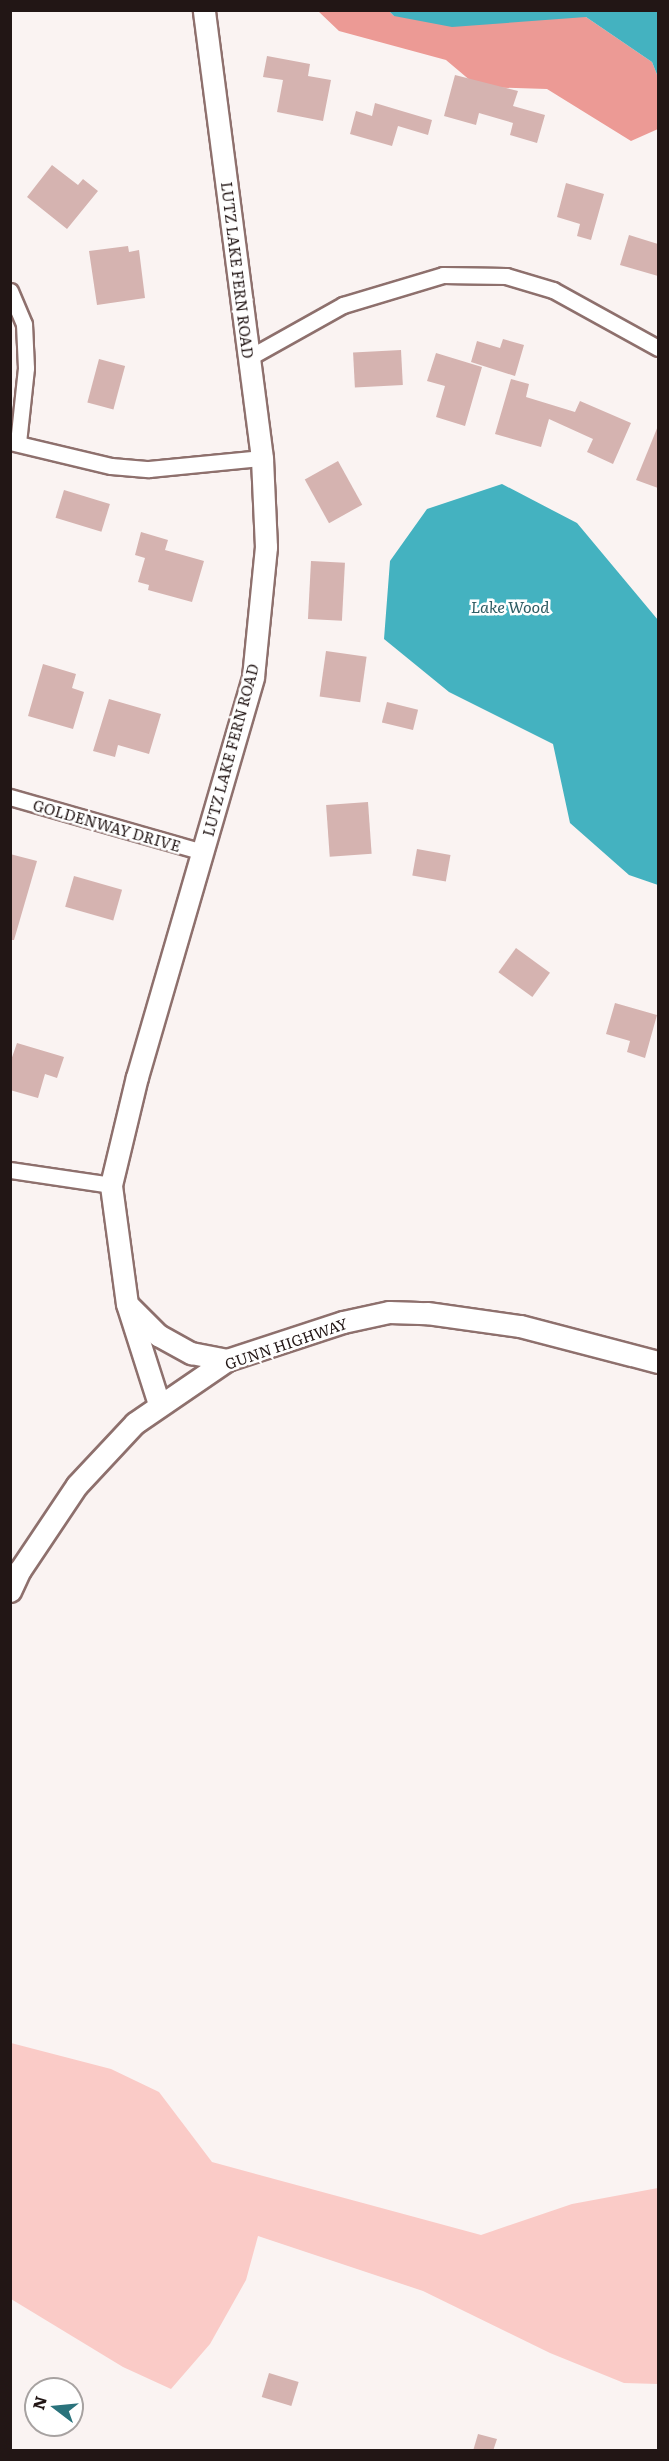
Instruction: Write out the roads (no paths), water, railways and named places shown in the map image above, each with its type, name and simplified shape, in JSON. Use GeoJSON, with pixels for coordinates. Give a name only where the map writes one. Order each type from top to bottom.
{"type":"FeatureCollection","features":[{"type":"Feature","properties":{"kind":"main road","name":"LUTZ LAKE FERN ROAD"},"geometry":{"type":"LineString","coordinates":[[159,1404],[127,1304],[111,1185],[137,1077],[253,677],[266,547],[262,458],[204,10]]}},
{"type":"Feature","properties":{"kind":"main road"},"geometry":{"type":"LineString","coordinates":[[127,1304],[158,1335],[191,1353],[227,1360]]}},
{"type":"Feature","properties":{"kind":"main road","name":"GUNN HIGHWAY"},"geometry":{"type":"LineString","coordinates":[[10,1591],[20,1570],[77,1485],[159,1404],[227,1360],[343,1322],[389,1312],[427,1313],[520,1326],[658,1362]]}},
{"type":"Feature","properties":{"kind":"street"},"geometry":{"type":"LineString","coordinates":[[250,357],[343,305],[444,275],[506,276],[553,290],[658,348]]}},
{"type":"Feature","properties":{"kind":"street"},"geometry":{"type":"LineString","coordinates":[[10,291],[24,324],[26,368],[14,443],[111,466],[149,469],[262,458]]}},
{"type":"Feature","properties":{"kind":"street","name":"GOLDENWAY DRIVE"},"geometry":{"type":"LineString","coordinates":[[10,797],[202,852]]}},
{"type":"Feature","properties":{"kind":"street"},"geometry":{"type":"LineString","coordinates":[[10,1170],[111,1185]]}},
{"type":"Feature","properties":{"kind":"water"},"geometry":{"type":"Polygon","coordinates":[[[389,11],[658,11],[658,77],[652,62],[586,17],[452,27],[394,16],[389,11]]]}},
{"type":"Feature","properties":{"kind":"water","name":"Lake Wood"},"geometry":{"type":"Polygon","coordinates":[[[502,484],[577,523],[658,620],[658,885],[629,875],[570,823],[553,744],[449,692],[384,639],[390,561],[427,509],[502,484]]]}}]}
